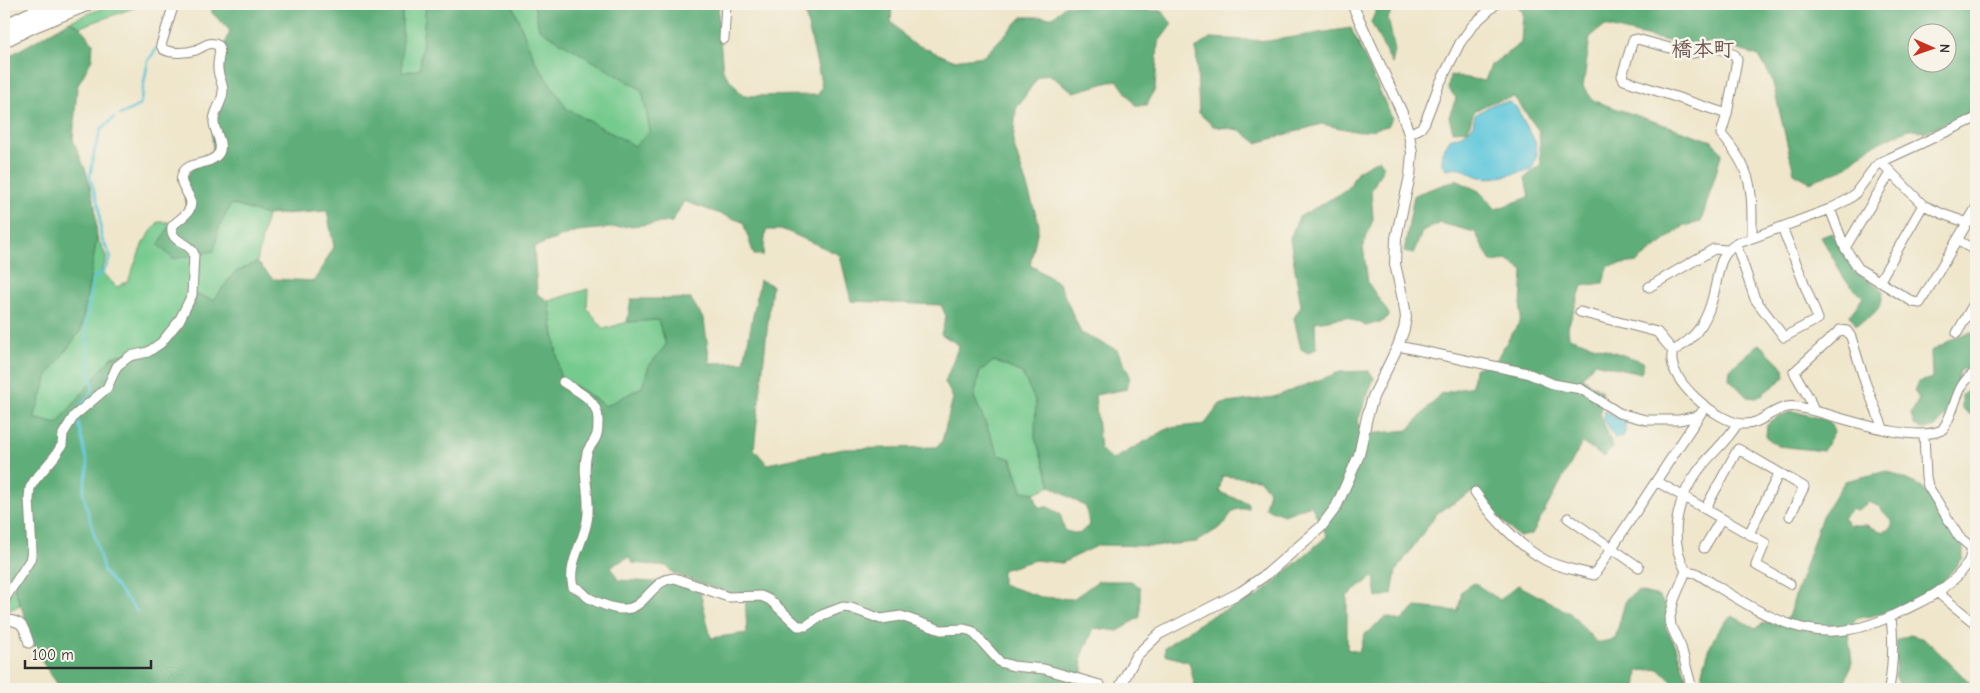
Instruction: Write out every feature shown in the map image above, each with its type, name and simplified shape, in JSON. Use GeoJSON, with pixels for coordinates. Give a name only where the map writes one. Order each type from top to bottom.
{"type":"FeatureCollection","features":[{"type":"Feature","properties":{"kind":"highway"},"geometry":{"type":"LineString","coordinates":[[4,27],[52,4]]}},
{"type":"Feature","properties":{"kind":"highway"},"geometry":{"type":"LineString","coordinates":[[4,40],[86,4]]}},
{"type":"Feature","properties":{"kind":"street"},"geometry":{"type":"LineString","coordinates":[[4,600],[30,560],[32,551],[29,499],[30,488],[34,481],[55,456],[62,445],[63,434],[77,414],[107,388],[116,366],[130,356],[148,352],[161,343],[179,321],[192,295],[194,254],[192,249],[175,239],[171,234],[172,227],[187,214],[190,208],[191,200],[182,182],[182,175],[185,170],[212,160],[219,152],[220,143],[214,125],[214,114],[221,100],[223,90],[218,71],[219,46],[209,43],[186,52],[163,49],[161,45],[174,4]]}},
{"type":"Feature","properties":{"kind":"street"},"geometry":{"type":"LineString","coordinates":[[724,39],[726,4]]}},
{"type":"Feature","properties":{"kind":"street"},"geometry":{"type":"LineString","coordinates":[[1119,689],[1136,656],[1159,634],[1241,592],[1268,574],[1321,526],[1336,507],[1350,476],[1358,455],[1369,410],[1382,369],[1398,346],[1406,317],[1395,264],[1396,238],[1410,176],[1412,152],[1410,134],[1352,4]]}},
{"type":"Feature","properties":{"kind":"street"},"geometry":{"type":"LineString","coordinates":[[1410,134],[1422,128],[1439,85],[1460,43],[1473,24],[1496,4]]}},
{"type":"Feature","properties":{"kind":"street"},"geometry":{"type":"LineString","coordinates":[[1727,114],[1624,80],[1622,76],[1633,40],[1637,39],[1694,54],[1712,46],[1735,55],[1737,60],[1727,114],[1721,134],[1736,151],[1745,166],[1750,184],[1752,238]]}},
{"type":"Feature","properties":{"kind":"street"},"geometry":{"type":"LineString","coordinates":[[1976,118],[1881,162],[1874,167],[1854,195],[1830,209],[1736,244],[1727,250],[1720,264],[1713,297],[1704,320],[1690,341],[1673,351],[1671,359],[1679,380],[1686,389],[1705,407],[1737,424],[1746,425],[1779,409],[1790,406],[1813,409],[1861,424],[1924,435],[1942,430],[1951,415],[1960,388],[1965,380],[1976,373]]}},
{"type":"Feature","properties":{"kind":"street"},"geometry":{"type":"LineString","coordinates":[[1881,162],[1924,205],[1968,223]]}},
{"type":"Feature","properties":{"kind":"street"},"geometry":{"type":"LineString","coordinates":[[1845,248],[1890,173]]}},
{"type":"Feature","properties":{"kind":"street"},"geometry":{"type":"LineString","coordinates":[[1879,282],[1924,205]]}},
{"type":"Feature","properties":{"kind":"street"},"geometry":{"type":"LineString","coordinates":[[1830,209],[1845,248],[1859,269],[1913,302],[1920,303],[1976,208]]}},
{"type":"Feature","properties":{"kind":"street"},"geometry":{"type":"LineString","coordinates":[[1736,244],[1755,299],[1784,337],[1818,320],[1782,227]]}},
{"type":"Feature","properties":{"kind":"street"},"geometry":{"type":"LineString","coordinates":[[1958,240],[1976,251]]}},
{"type":"Feature","properties":{"kind":"street"},"geometry":{"type":"LineString","coordinates":[[1649,287],[1714,249],[1727,250]]}},
{"type":"Feature","properties":{"kind":"street"},"geometry":{"type":"LineString","coordinates":[[1957,333],[1976,300]]}},
{"type":"Feature","properties":{"kind":"street"},"geometry":{"type":"LineString","coordinates":[[1580,312],[1657,332],[1673,351]]}},
{"type":"Feature","properties":{"kind":"street"},"geometry":{"type":"LineString","coordinates":[[1813,409],[1794,372],[1840,330],[1846,331],[1851,337],[1865,382],[1883,428]]}},
{"type":"Feature","properties":{"kind":"street"},"geometry":{"type":"LineString","coordinates":[[1398,346],[1527,373],[1554,384],[1581,389],[1620,413],[1646,420],[1679,420],[1698,416]]}},
{"type":"Feature","properties":{"kind":"street"},"geometry":{"type":"LineString","coordinates":[[563,382],[593,401],[599,413],[597,436],[587,452],[584,472],[590,498],[588,521],[572,564],[571,579],[573,587],[578,588],[587,597],[620,609],[628,609],[641,602],[659,582],[667,578],[676,578],[728,596],[761,596],[770,600],[798,626],[806,626],[822,615],[843,607],[881,619],[901,616],[941,630],[964,629],[972,631],[1000,662],[1013,666],[1044,669],[1100,685],[1102,689]]}},
{"type":"Feature","properties":{"kind":"street"},"geometry":{"type":"LineString","coordinates":[[1475,492],[1486,508],[1519,541],[1545,560],[1594,575],[1705,407]]}},
{"type":"Feature","properties":{"kind":"street"},"geometry":{"type":"LineString","coordinates":[[1692,689],[1681,647],[1671,626],[1670,617],[1674,600],[1686,571],[1676,548],[1678,513],[1683,496],[1698,470],[1733,432],[1737,424]]}},
{"type":"Feature","properties":{"kind":"street"},"geometry":{"type":"LineString","coordinates":[[1686,571],[1696,573],[1763,615],[1787,624],[1817,631],[1840,632],[1856,629],[1891,617],[1938,593],[1956,578],[1970,561],[1974,546],[1959,537],[1928,486],[1924,435]]}},
{"type":"Feature","properties":{"kind":"street"},"geometry":{"type":"LineString","coordinates":[[1704,509],[1738,449],[1804,487],[1790,516]]}},
{"type":"Feature","properties":{"kind":"street"},"geometry":{"type":"LineString","coordinates":[[1749,534],[1779,473]]}},
{"type":"Feature","properties":{"kind":"street"},"geometry":{"type":"LineString","coordinates":[[1656,481],[1765,543],[1756,565],[1790,584]]}},
{"type":"Feature","properties":{"kind":"street"},"geometry":{"type":"LineString","coordinates":[[1568,518],[1640,567]]}},
{"type":"Feature","properties":{"kind":"street"},"geometry":{"type":"LineString","coordinates":[[1704,548],[1721,519]]}},
{"type":"Feature","properties":{"kind":"street"},"geometry":{"type":"LineString","coordinates":[[1938,593],[1976,624]]}},
{"type":"Feature","properties":{"kind":"street"},"geometry":{"type":"LineString","coordinates":[[1889,689],[1893,668],[1894,641],[1891,617]]}},
{"type":"Feature","properties":{"kind":"street"},"geometry":{"type":"LineString","coordinates":[[4,619],[17,621],[23,626],[29,643]]}},
{"type":"Feature","properties":{"kind":"green space"},"geometry":{"type":"Polygon","coordinates":[[[113,4],[145,4],[80,27],[70,21],[113,4]]]}},
{"type":"Feature","properties":{"kind":"green space"},"geometry":{"type":"Polygon","coordinates":[[[212,4],[402,4],[402,73],[420,69],[426,4],[512,4],[535,61],[567,109],[635,146],[650,131],[642,90],[539,29],[534,4],[719,4],[718,18],[723,71],[743,96],[818,95],[822,86],[803,4],[892,4],[891,21],[910,42],[953,60],[984,56],[1022,17],[1053,17],[1065,5],[1162,11],[1172,24],[1158,43],[1155,89],[1147,105],[1135,105],[1117,80],[1074,92],[1048,74],[1038,77],[1016,109],[1013,143],[1039,224],[1030,265],[1059,283],[1081,333],[1117,350],[1130,376],[1127,389],[1095,395],[1100,449],[1112,460],[1169,428],[1205,424],[1220,404],[1274,397],[1340,372],[1369,371],[1374,378],[1357,423],[1370,434],[1408,430],[1441,394],[1472,386],[1474,369],[1495,361],[1520,321],[1523,271],[1507,260],[1491,262],[1475,232],[1440,223],[1422,232],[1413,254],[1404,252],[1414,195],[1456,180],[1479,191],[1496,209],[1529,197],[1525,178],[1541,164],[1539,131],[1514,97],[1492,102],[1474,111],[1468,130],[1453,131],[1449,117],[1456,98],[1448,88],[1450,75],[1485,81],[1491,65],[1521,43],[1523,12],[1515,4],[1976,4],[1976,111],[1924,132],[1909,129],[1871,146],[1843,169],[1810,182],[1794,173],[1772,79],[1759,56],[1713,42],[1689,46],[1604,26],[1590,37],[1583,87],[1594,101],[1712,141],[1722,153],[1701,222],[1684,226],[1637,262],[1608,266],[1603,283],[1582,286],[1568,327],[1569,337],[1644,362],[1641,373],[1594,363],[1582,378],[1603,392],[1600,413],[1613,448],[1604,457],[1582,443],[1532,534],[1519,537],[1472,492],[1437,513],[1396,571],[1392,594],[1377,598],[1374,576],[1347,596],[1347,649],[1359,652],[1365,634],[1386,617],[1401,621],[1416,607],[1458,611],[1462,591],[1474,583],[1500,600],[1518,585],[1570,613],[1597,643],[1615,639],[1626,599],[1638,591],[1659,596],[1667,608],[1666,628],[1676,646],[1688,683],[1700,685],[1707,656],[1714,638],[1732,616],[1756,628],[1765,622],[1779,624],[1788,617],[1822,516],[1845,481],[1888,471],[1922,487],[1963,546],[1963,558],[1939,586],[1885,613],[1856,619],[1848,633],[1852,662],[1843,689],[1671,689],[1675,685],[1659,669],[1638,671],[1636,689],[1192,689],[1195,686],[1189,662],[1165,655],[1165,647],[1207,618],[1258,596],[1327,536],[1311,505],[1284,515],[1265,508],[1269,491],[1259,479],[1222,476],[1219,492],[1248,503],[1248,508],[1234,510],[1221,527],[1196,542],[1154,546],[1099,545],[1062,563],[1035,560],[1002,570],[1002,584],[1041,597],[1073,599],[1098,581],[1131,581],[1140,587],[1140,617],[1118,631],[1094,628],[1081,659],[1086,685],[1096,689],[61,689],[38,656],[11,577],[4,573],[4,59],[70,21],[80,27],[93,43],[92,59],[77,87],[73,140],[86,171],[95,206],[97,238],[81,330],[48,375],[34,418],[57,424],[112,357],[167,342],[194,294],[214,300],[234,273],[257,262],[273,279],[314,281],[334,247],[327,211],[267,215],[231,204],[219,228],[214,251],[173,259],[158,245],[169,227],[188,217],[185,193],[186,179],[194,167],[213,151],[211,115],[222,89],[217,68],[230,31],[212,13],[212,4]],[[684,201],[672,222],[577,231],[534,247],[537,294],[549,301],[560,377],[606,406],[642,387],[649,366],[666,345],[658,320],[627,322],[631,299],[691,299],[704,320],[710,363],[744,362],[760,280],[772,285],[754,449],[767,464],[843,449],[936,447],[942,441],[953,398],[945,382],[959,345],[941,334],[946,316],[941,305],[851,301],[840,255],[784,230],[766,230],[763,255],[754,255],[743,222],[684,201]],[[994,361],[980,371],[974,397],[999,455],[1011,459],[1022,491],[1034,493],[1038,507],[1048,507],[1060,514],[1065,531],[1079,534],[1089,525],[1086,507],[1051,486],[1035,437],[1036,402],[1022,373],[994,361]],[[1869,502],[1856,511],[1851,509],[1843,518],[1849,525],[1866,525],[1883,532],[1891,528],[1892,521],[1878,506],[1869,502]],[[629,557],[611,566],[618,580],[655,582],[664,578],[700,592],[711,638],[747,633],[745,593],[727,593],[673,573],[666,566],[632,563],[629,557]]]}},
{"type":"Feature","properties":{"kind":"green space"},"geometry":{"type":"Polygon","coordinates":[[[402,4],[426,4],[420,69],[401,73],[402,4]]]}},
{"type":"Feature","properties":{"kind":"green space"},"geometry":{"type":"Polygon","coordinates":[[[512,4],[534,4],[539,29],[642,90],[650,131],[635,146],[567,109],[535,61],[512,4]]]}},
{"type":"Feature","properties":{"kind":"green space"},"geometry":{"type":"Polygon","coordinates":[[[1379,4],[1396,4],[1388,18],[1395,51],[1392,64],[1371,22],[1379,4]]]}},
{"type":"Feature","properties":{"kind":"green space"},"geometry":{"type":"Polygon","coordinates":[[[1351,28],[1392,118],[1388,126],[1360,132],[1321,124],[1257,143],[1240,130],[1213,126],[1199,113],[1196,48],[1210,38],[1268,41],[1351,28]]]}},
{"type":"Feature","properties":{"kind":"green space"},"geometry":{"type":"Polygon","coordinates":[[[1379,159],[1384,166],[1371,191],[1373,219],[1363,246],[1368,283],[1389,314],[1384,321],[1366,326],[1346,317],[1315,322],[1316,349],[1308,353],[1301,349],[1294,318],[1301,306],[1290,238],[1299,217],[1347,190],[1358,171],[1379,159]]]}},
{"type":"Feature","properties":{"kind":"green space"},"geometry":{"type":"Polygon","coordinates":[[[231,204],[267,215],[257,262],[234,273],[214,300],[167,342],[112,357],[57,424],[34,418],[48,375],[81,330],[97,237],[107,258],[101,272],[117,287],[128,281],[143,243],[158,222],[169,222],[169,227],[214,251],[219,228],[231,204]]]}},
{"type":"Feature","properties":{"kind":"green space"},"geometry":{"type":"Polygon","coordinates":[[[1832,233],[1854,271],[1883,290],[1879,307],[1867,319],[1856,325],[1850,315],[1863,297],[1846,281],[1821,237],[1832,233]]]}},
{"type":"Feature","properties":{"kind":"green space"},"geometry":{"type":"Polygon","coordinates":[[[588,289],[587,308],[604,329],[627,322],[658,320],[666,345],[649,366],[642,387],[606,406],[560,377],[549,301],[588,289]]]}},
{"type":"Feature","properties":{"kind":"green space"},"geometry":{"type":"Polygon","coordinates":[[[1976,332],[1976,363],[1960,371],[1945,416],[1934,428],[1922,429],[1914,425],[1911,414],[1919,399],[1914,390],[1919,382],[1932,378],[1931,351],[1958,336],[1976,332]]]}},
{"type":"Feature","properties":{"kind":"green space"},"geometry":{"type":"Polygon","coordinates":[[[1759,344],[1784,368],[1785,377],[1757,398],[1747,397],[1729,379],[1730,369],[1759,344]]]}},
{"type":"Feature","properties":{"kind":"green space"},"geometry":{"type":"Polygon","coordinates":[[[994,361],[1022,373],[1036,402],[1035,437],[1051,486],[1034,493],[1022,491],[1012,459],[999,455],[974,397],[980,371],[994,361]]]}},
{"type":"Feature","properties":{"kind":"green space"},"geometry":{"type":"Polygon","coordinates":[[[1972,385],[1976,385],[1976,419],[1962,408],[1962,395],[1972,385]]]}},
{"type":"Feature","properties":{"kind":"green space"},"geometry":{"type":"Polygon","coordinates":[[[1793,411],[1829,421],[1834,432],[1823,451],[1778,446],[1766,437],[1767,424],[1779,416],[1793,411]]]}},
{"type":"Feature","properties":{"kind":"green space"},"geometry":{"type":"Polygon","coordinates":[[[14,587],[20,605],[4,613],[4,604],[14,587]]]}},
{"type":"Feature","properties":{"kind":"green space"},"geometry":{"type":"Polygon","coordinates":[[[1910,635],[1925,639],[1972,685],[1972,689],[1902,689],[1895,676],[1897,640],[1910,635]]]}},
{"type":"Feature","properties":{"kind":"water"},"geometry":{"type":"Polygon","coordinates":[[[1509,102],[1516,107],[1535,141],[1537,154],[1532,169],[1506,176],[1486,178],[1462,168],[1446,169],[1442,164],[1442,152],[1450,139],[1467,133],[1473,125],[1475,115],[1493,104],[1509,102]]]}},
{"type":"Feature","properties":{"kind":"water"},"geometry":{"type":"Polygon","coordinates":[[[1605,411],[1625,421],[1625,432],[1622,438],[1615,438],[1604,419],[1605,411]]]}},
{"type":"Feature","properties":{"kind":"waterway"},"geometry":{"type":"LineString","coordinates":[[120,115],[140,105],[148,61],[158,47]]}},
{"type":"Feature","properties":{"kind":"waterway"},"geometry":{"type":"LineString","coordinates":[[80,406],[93,390],[88,359],[86,324],[93,279],[104,271],[111,257],[101,237],[99,207],[90,177],[101,129],[114,118]]}},
{"type":"Feature","properties":{"kind":"waterway"},"geometry":{"type":"LineString","coordinates":[[77,417],[88,466],[83,493],[104,572],[137,611]]}},
{"type":"Feature","properties":{"kind":"district","name":"橋本町"},"geometry":{"type":"Point","coordinates":[1703,49]}}]}
